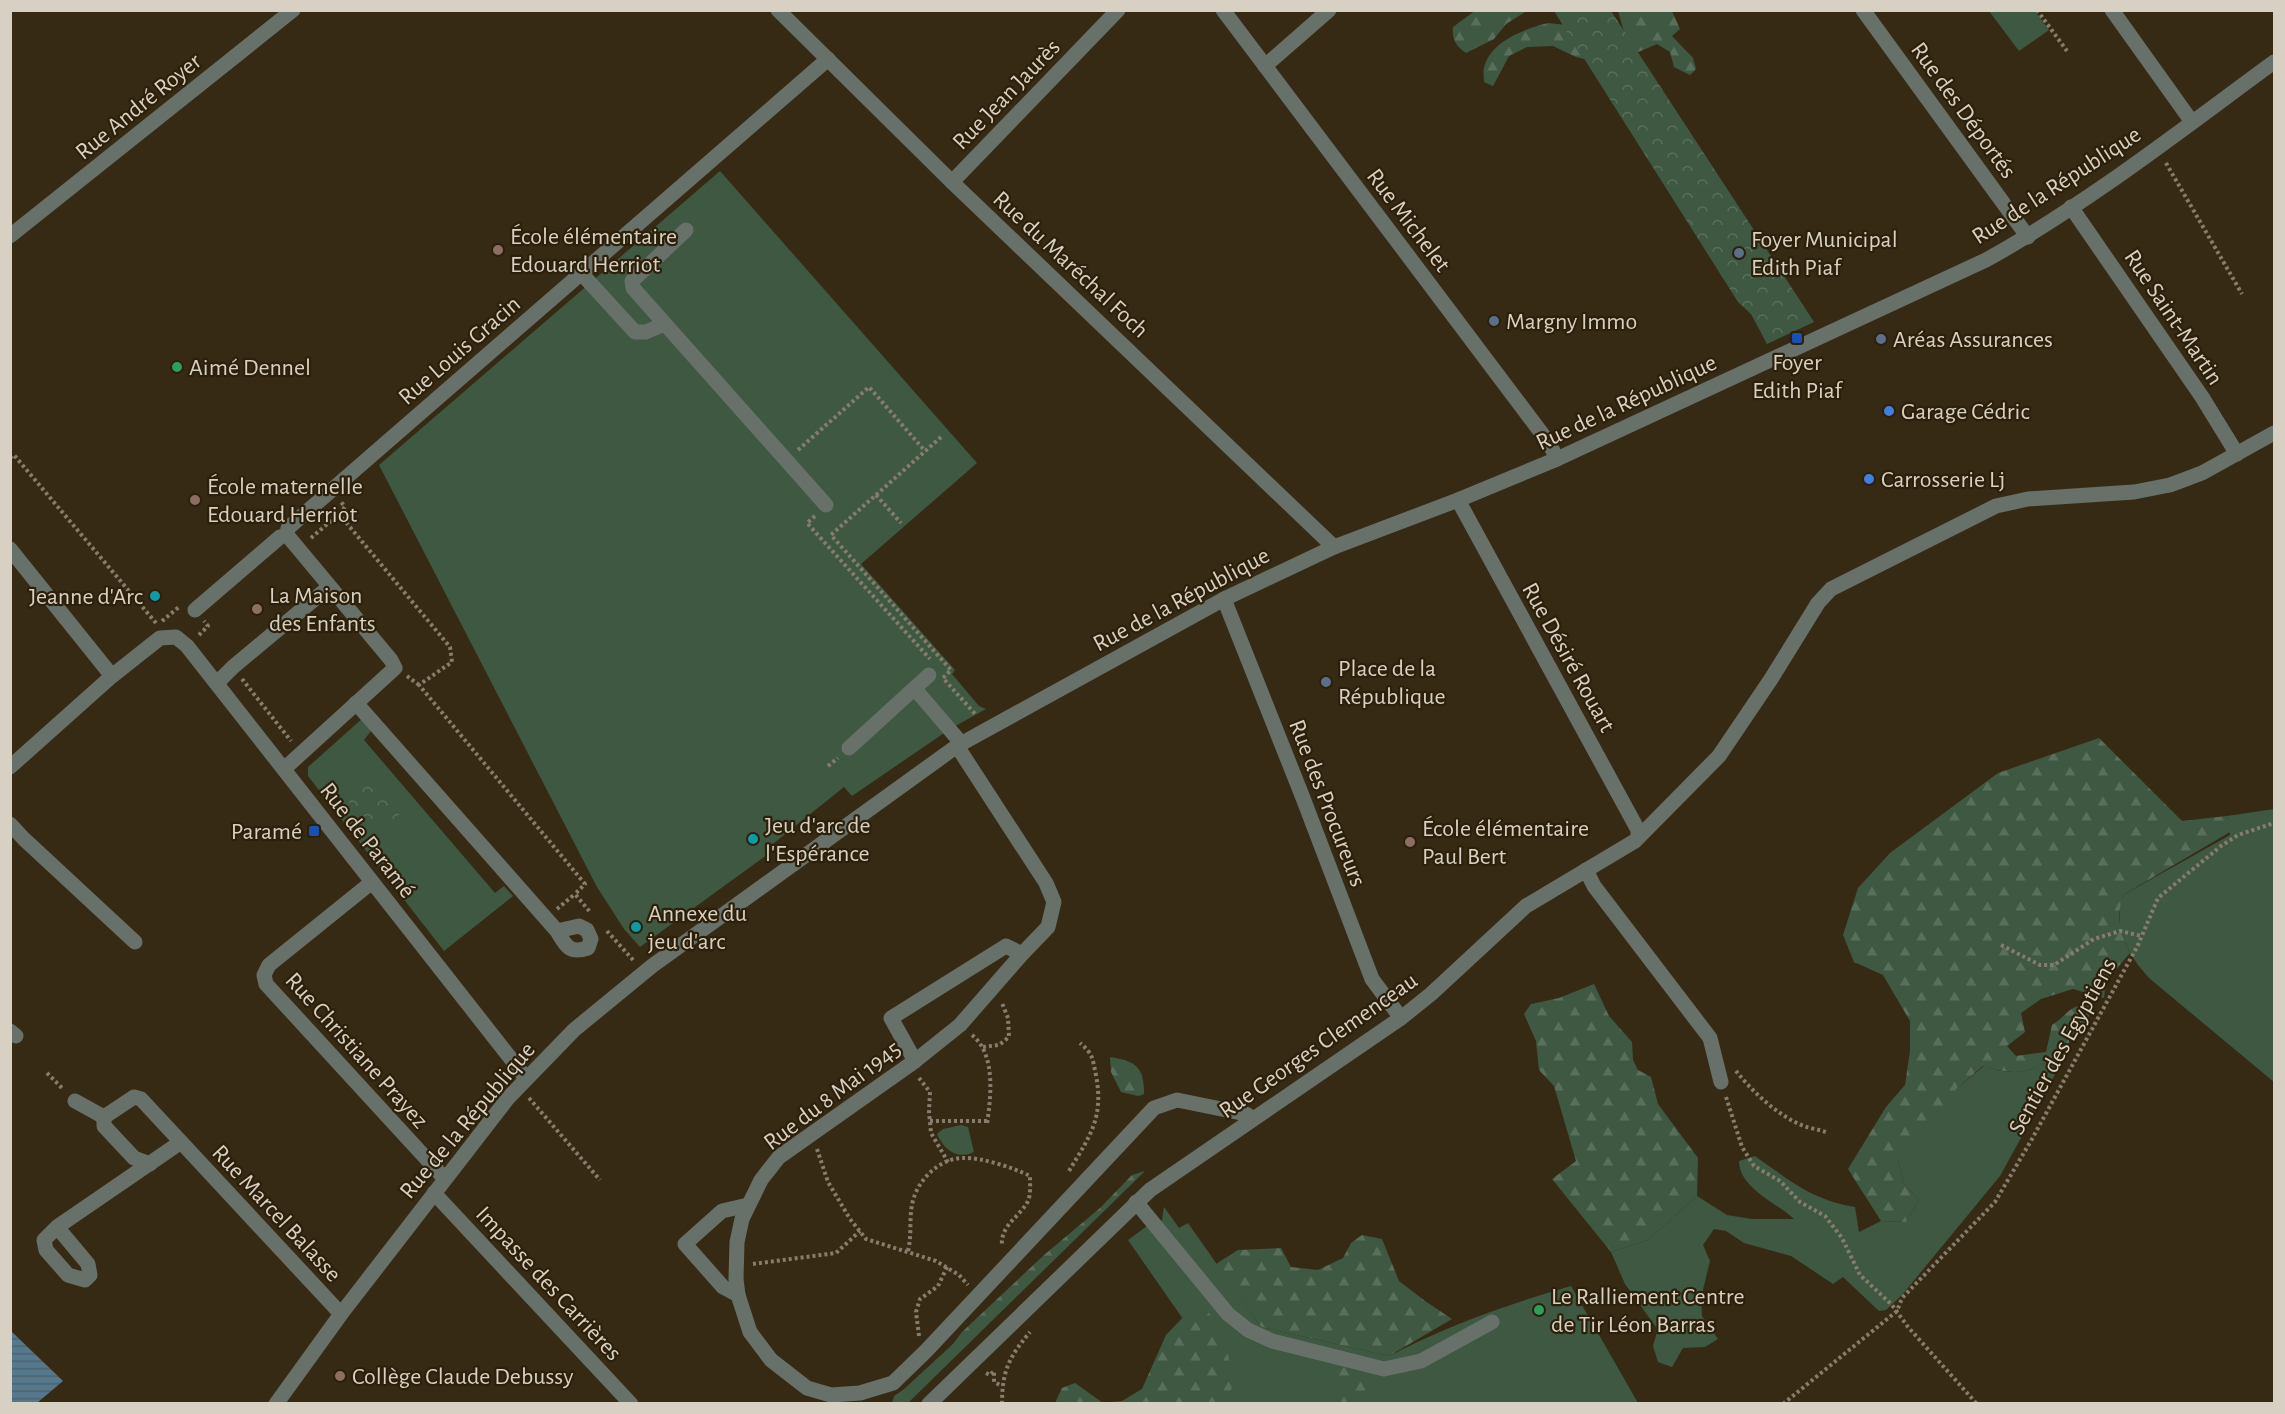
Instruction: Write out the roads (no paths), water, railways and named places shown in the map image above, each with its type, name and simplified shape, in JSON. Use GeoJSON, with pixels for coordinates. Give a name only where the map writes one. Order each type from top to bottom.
{"type":"FeatureCollection","features":[{"type":"Feature","properties":{"kind":"street","name":"Rue André Royer"},"geometry":{"type":"LineString","coordinates":[[11,234],[293,10]]}},
{"type":"Feature","properties":{"kind":"street","name":"Rue du Maréchal Foch"},"geometry":{"type":"LineString","coordinates":[[778,10],[952,182],[1335,548]]}},
{"type":"Feature","properties":{"kind":"street","name":"Rue Jean Jaurès"},"geometry":{"type":"LineString","coordinates":[[952,182],[1118,10]]}},
{"type":"Feature","properties":{"kind":"street","name":"Rue Michelet"},"geometry":{"type":"LineString","coordinates":[[1223,10],[1549,443],[1557,459]]}},
{"type":"Feature","properties":{"kind":"street"},"geometry":{"type":"LineString","coordinates":[[1265,66],[1329,10]]}},
{"type":"Feature","properties":{"kind":"street","name":"Rue des Déportés"},"geometry":{"type":"LineString","coordinates":[[1863,10],[2028,237]]}},
{"type":"Feature","properties":{"kind":"street"},"geometry":{"type":"LineString","coordinates":[[2112,10],[2192,122]]}},
{"type":"Feature","properties":{"kind":"street","name":"Rue Louis Gracin"},"geometry":{"type":"LineString","coordinates":[[195,610],[280,537],[287,535],[288,528],[828,59]]}},
{"type":"Feature","properties":{"kind":"street","name":"Rue de la République"},"geometry":{"type":"LineString","coordinates":[[276,1404],[341,1314],[522,1082],[574,1030],[644,973],[959,745],[1224,599],[1335,548],[1557,459],[1986,260],[2028,237],[2274,62]]}},
{"type":"Feature","properties":{"kind":"street","name":"Rue Saint-Martin"},"geometry":{"type":"LineString","coordinates":[[2071,207],[2202,397],[2237,454]]}},
{"type":"Feature","properties":{"kind":"street"},"geometry":{"type":"LineString","coordinates":[[686,230],[632,281],[633,288],[826,505]]}},
{"type":"Feature","properties":{"kind":"street"},"geometry":{"type":"LineString","coordinates":[[581,273],[634,332],[646,332],[664,324]]}},
{"type":"Feature","properties":{"kind":"street","name":"Rue Georges Clemenceau"},"geometry":{"type":"LineString","coordinates":[[929,1404],[1136,1202],[1252,1118],[1322,1074],[1401,1018],[1526,906],[1635,841],[1719,756],[1771,679],[1818,603],[1831,590],[1996,506],[2028,498],[2134,492],[2170,484],[2202,473],[2274,433]]}},
{"type":"Feature","properties":{"kind":"street","name":"Rue Désiré Rouart"},"geometry":{"type":"LineString","coordinates":[[1458,500],[1638,830],[1638,836]]}},
{"type":"Feature","properties":{"kind":"street"},"geometry":{"type":"LineString","coordinates":[[284,769],[394,668],[392,660],[287,535]]}},
{"type":"Feature","properties":{"kind":"street"},"geometry":{"type":"LineString","coordinates":[[10,549],[112,676],[10,766]]}},
{"type":"Feature","properties":{"kind":"street"},"geometry":{"type":"LineString","coordinates":[[217,683],[329,587]]}},
{"type":"Feature","properties":{"kind":"street","name":"Rue des Procureurs"},"geometry":{"type":"LineString","coordinates":[[1224,599],[1372,979],[1401,1018]]}},
{"type":"Feature","properties":{"kind":"street","name":"Rue de Paramé"},"geometry":{"type":"LineString","coordinates":[[112,676],[160,638],[170,636],[187,646],[372,882],[522,1082]]}},
{"type":"Feature","properties":{"kind":"street"},"geometry":{"type":"LineString","coordinates":[[849,747],[929,675]]}},
{"type":"Feature","properties":{"kind":"street","name":"Rue du 8 Mai 1945"},"geometry":{"type":"LineString","coordinates":[[915,689],[959,745],[1052,895],[1054,902],[1048,927],[960,1025],[915,1061],[779,1157],[761,1179],[742,1219],[735,1263],[738,1295],[750,1332],[771,1360],[807,1388],[831,1395],[860,1393],[892,1383],[926,1351],[1155,1107],[1178,1100],[1246,1114],[1252,1118]]}},
{"type":"Feature","properties":{"kind":"street"},"geometry":{"type":"LineString","coordinates":[[357,703],[557,931]]}},
{"type":"Feature","properties":{"kind":"street"},"geometry":{"type":"LineString","coordinates":[[10,824],[135,942]]}},
{"type":"Feature","properties":{"kind":"street"},"geometry":{"type":"LineString","coordinates":[[1586,870],[1594,886],[1710,1038],[1721,1082]]}},
{"type":"Feature","properties":{"kind":"street","name":"Rue Christiane Prayez"},"geometry":{"type":"LineString","coordinates":[[372,882],[269,965],[264,975],[266,984],[445,1179]]}},
{"type":"Feature","properties":{"kind":"street"},"geometry":{"type":"LineString","coordinates":[[915,1061],[891,1018],[1006,946],[1022,954]]}},
{"type":"Feature","properties":{"kind":"street","name":"Rue Marcel Balasse"},"geometry":{"type":"LineString","coordinates":[[104,1117],[134,1097],[141,1099],[341,1314]]}},
{"type":"Feature","properties":{"kind":"street"},"geometry":{"type":"LineString","coordinates":[[75,1101],[104,1117],[104,1126],[134,1158],[150,1164]]}},
{"type":"Feature","properties":{"kind":"street","name":"Rue Marcel Balasse"},"geometry":{"type":"LineString","coordinates":[[57,1227],[181,1142]]}},
{"type":"Feature","properties":{"kind":"street","name":"Impasse des Carrières"},"geometry":{"type":"LineString","coordinates":[[434,1193],[631,1404]]}},
{"type":"Feature","properties":{"kind":"street"},"geometry":{"type":"LineString","coordinates":[[1136,1202],[1228,1314],[1248,1330],[1272,1341],[1384,1369],[1421,1361],[1492,1322]]}},
{"type":"Feature","properties":{"kind":"street"},"geometry":{"type":"LineString","coordinates":[[738,1295],[723,1287],[685,1244],[723,1211],[748,1205]]}},
{"type":"Feature","properties":{"kind":"water"},"geometry":{"type":"Polygon","coordinates":[[[11,1331],[63,1381],[37,1403],[11,1403],[11,1331]]]}},
{"type":"Feature","properties":{"kind":"place","name":"École élémentaire Edouard Herriot"},"geometry":{"type":"Point","coordinates":[498,250]}},
{"type":"Feature","properties":{"kind":"place","name":"Foyer Municipal Edith Piaf"},"geometry":{"type":"Point","coordinates":[1739,253]}},
{"type":"Feature","properties":{"kind":"place","name":"Margny Immo"},"geometry":{"type":"Point","coordinates":[1494,321]}},
{"type":"Feature","properties":{"kind":"place","name":"Foyer Edith Piaf"},"geometry":{"type":"Point","coordinates":[1797,338]}},
{"type":"Feature","properties":{"kind":"place","name":"Aréas Assurances"},"geometry":{"type":"Point","coordinates":[1881,339]}},
{"type":"Feature","properties":{"kind":"place","name":"Aimé Dennel"},"geometry":{"type":"Point","coordinates":[177,367]}},
{"type":"Feature","properties":{"kind":"place","name":"Garage Cédric"},"geometry":{"type":"Point","coordinates":[1889,411]}},
{"type":"Feature","properties":{"kind":"place","name":"Carrosserie Lj"},"geometry":{"type":"Point","coordinates":[1869,479]}},
{"type":"Feature","properties":{"kind":"place","name":"École maternelle Edouard Herriot"},"geometry":{"type":"Point","coordinates":[195,500]}},
{"type":"Feature","properties":{"kind":"place","name":"Jeanne d'Arc"},"geometry":{"type":"Point","coordinates":[155,596]}},
{"type":"Feature","properties":{"kind":"place","name":"La Maison des Enfants"},"geometry":{"type":"Point","coordinates":[257,609]}},
{"type":"Feature","properties":{"kind":"place","name":"Place de la République"},"geometry":{"type":"Point","coordinates":[1326,682]}},
{"type":"Feature","properties":{"kind":"place","name":"Paramé"},"geometry":{"type":"Point","coordinates":[314,831]}},
{"type":"Feature","properties":{"kind":"place","name":"Jeu d'arc de l'Espérance"},"geometry":{"type":"Point","coordinates":[753,839]}},
{"type":"Feature","properties":{"kind":"place","name":"École élémentaire Paul Bert"},"geometry":{"type":"Point","coordinates":[1410,842]}},
{"type":"Feature","properties":{"kind":"place","name":"Annexe du jeu d'arc"},"geometry":{"type":"Point","coordinates":[636,927]}},
{"type":"Feature","properties":{"kind":"place","name":"Le Ralliement Centre de Tir Léon Barras"},"geometry":{"type":"Point","coordinates":[1539,1310]}},
{"type":"Feature","properties":{"kind":"place","name":"Collège Claude Debussy"},"geometry":{"type":"Point","coordinates":[340,1376]}}]}
